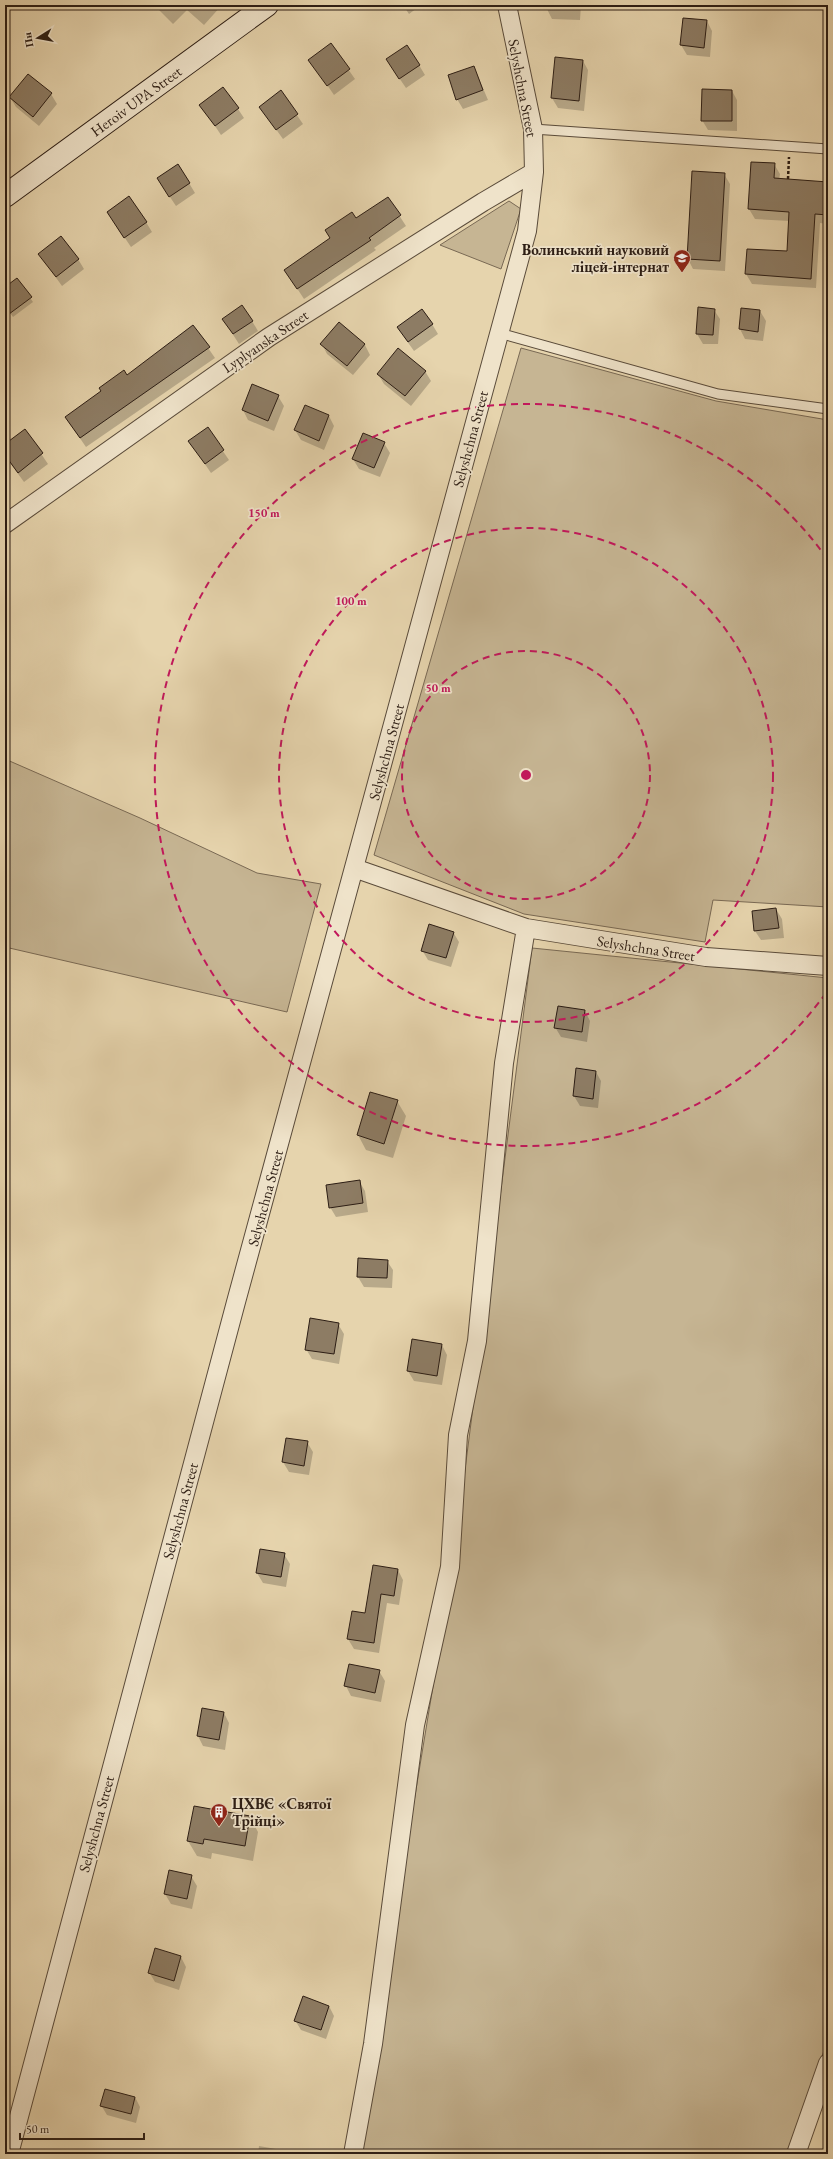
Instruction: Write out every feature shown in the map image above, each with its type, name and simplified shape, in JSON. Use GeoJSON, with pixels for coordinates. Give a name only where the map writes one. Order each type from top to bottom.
{"type":"FeatureCollection","features":[{"type":"Feature","properties":{"kind":"street","name":"Heroiv UPA Street"},"geometry":{"type":"LineString","coordinates":[[5,196],[267,5]]}},
{"type":"Feature","properties":{"kind":"street","name":"Selyshchna Street"},"geometry":{"type":"LineString","coordinates":[[9,2154],[354,868],[527,231],[534,172],[532,129],[506,5]]}},
{"type":"Feature","properties":{"kind":"street","name":"Lyplyanska Street"},"geometry":{"type":"LineString","coordinates":[[5,524],[269,337],[483,202],[534,172]]}},
{"type":"Feature","properties":{"kind":"street","name":"Selyshchna Street"},"geometry":{"type":"LineString","coordinates":[[354,868],[526,928],[706,958],[828,966]]}},
{"type":"Feature","properties":{"kind":"street"},"geometry":{"type":"LineString","coordinates":[[353,2154],[373,2044],[415,1725],[450,1567],[458,1434],[477,1342],[504,1064],[526,928]]}},
{"type":"Feature","properties":{"kind":"street"},"geometry":{"type":"LineString","coordinates":[[796,2154],[828,2063]]}},
{"type":"Feature","properties":{"kind":"lane"},"geometry":{"type":"LineString","coordinates":[[532,129],[828,149]]}},
{"type":"Feature","properties":{"kind":"lane"},"geometry":{"type":"LineString","coordinates":[[499,333],[718,394],[828,409]]}},
{"type":"Feature","properties":{"kind":"path"},"geometry":{"type":"LineString","coordinates":[[788,179],[790,147]]}},
{"type":"Feature","properties":{"kind":"shaded area"},"geometry":{"type":"Polygon","coordinates":[[[509,201],[521,209],[501,269],[440,245],[509,201]]]}},
{"type":"Feature","properties":{"kind":"shaded area"},"geometry":{"type":"Polygon","coordinates":[[[521,348],[716,401],[828,420],[828,907],[713,900],[705,942],[524,914],[374,855],[521,348]]]}},
{"type":"Feature","properties":{"kind":"shaded area"},"geometry":{"type":"Polygon","coordinates":[[[5,759],[140,818],[257,873],[321,884],[287,1012],[5,947],[5,759]]]}},
{"type":"Feature","properties":{"kind":"shaded area"},"geometry":{"type":"Polygon","coordinates":[[[532,948],[828,978],[828,2038],[790,2154],[356,2154],[452,1571],[532,948]]]}},
{"type":"Feature","properties":{"kind":"building"},"geometry":{"type":"Polygon","coordinates":[[[683,18],[707,20],[704,48],[680,45],[683,18]]]}},
{"type":"Feature","properties":{"kind":"building"},"geometry":{"type":"Polygon","coordinates":[[[331,43],[350,69],[327,86],[308,60],[331,43]]]}},
{"type":"Feature","properties":{"kind":"building"},"geometry":{"type":"Polygon","coordinates":[[[407,45],[420,65],[399,79],[386,59],[407,45]]]}},
{"type":"Feature","properties":{"kind":"building"},"geometry":{"type":"Polygon","coordinates":[[[555,57],[583,60],[579,101],[551,98],[555,57]]]}},
{"type":"Feature","properties":{"kind":"building"},"geometry":{"type":"Polygon","coordinates":[[[474,66],[483,90],[456,100],[448,75],[474,66]]]}},
{"type":"Feature","properties":{"kind":"building"},"geometry":{"type":"Polygon","coordinates":[[[28,74],[52,93],[33,117],[9,97],[28,74]]]}},
{"type":"Feature","properties":{"kind":"building"},"geometry":{"type":"Polygon","coordinates":[[[223,87],[239,108],[215,126],[199,105],[223,87]]]}},
{"type":"Feature","properties":{"kind":"building"},"geometry":{"type":"Polygon","coordinates":[[[702,89],[732,90],[732,121],[701,121],[702,89]]]}},
{"type":"Feature","properties":{"kind":"building"},"geometry":{"type":"Polygon","coordinates":[[[281,90],[298,114],[276,130],[259,107],[281,90]]]}},
{"type":"Feature","properties":{"kind":"building"},"geometry":{"type":"Polygon","coordinates":[[[751,162],[775,163],[774,178],[828,182],[828,215],[815,214],[811,279],[745,274],[747,249],[787,251],[789,212],[748,209],[751,162]]]}},
{"type":"Feature","properties":{"kind":"building"},"geometry":{"type":"Polygon","coordinates":[[[178,164],[190,183],[169,197],[157,178],[178,164]]]}},
{"type":"Feature","properties":{"kind":"building"},"geometry":{"type":"Polygon","coordinates":[[[692,171],[725,173],[720,261],[687,259],[692,171]]]}},
{"type":"Feature","properties":{"kind":"building"},"geometry":{"type":"Polygon","coordinates":[[[129,196],[147,222],[124,238],[107,212],[129,196]]]}},
{"type":"Feature","properties":{"kind":"building"},"geometry":{"type":"Polygon","coordinates":[[[388,197],[401,215],[369,238],[371,240],[297,289],[284,270],[330,238],[325,230],[352,212],[356,218],[388,197]]]}},
{"type":"Feature","properties":{"kind":"building"},"geometry":{"type":"Polygon","coordinates":[[[61,236],[79,259],[56,277],[38,254],[61,236]]]}},
{"type":"Feature","properties":{"kind":"building"},"geometry":{"type":"Polygon","coordinates":[[[17,278],[32,297],[5,317],[5,287],[17,278]]]}},
{"type":"Feature","properties":{"kind":"building"},"geometry":{"type":"Polygon","coordinates":[[[242,305],[253,321],[233,334],[222,319],[242,305]]]}},
{"type":"Feature","properties":{"kind":"building"},"geometry":{"type":"Polygon","coordinates":[[[698,307],[715,309],[713,335],[696,334],[698,307]]]}},
{"type":"Feature","properties":{"kind":"building"},"geometry":{"type":"Polygon","coordinates":[[[741,308],[760,310],[758,332],[739,329],[741,308]]]}},
{"type":"Feature","properties":{"kind":"building"},"geometry":{"type":"Polygon","coordinates":[[[422,309],[433,324],[408,342],[397,327],[422,309]]]}},
{"type":"Feature","properties":{"kind":"building"},"geometry":{"type":"Polygon","coordinates":[[[339,322],[365,344],[347,366],[320,344],[339,322]]]}},
{"type":"Feature","properties":{"kind":"building"},"geometry":{"type":"Polygon","coordinates":[[[193,325],[210,347],[80,438],[65,417],[101,391],[99,388],[124,370],[127,375],[193,325]]]}},
{"type":"Feature","properties":{"kind":"building"},"geometry":{"type":"Polygon","coordinates":[[[398,348],[426,371],[405,396],[377,374],[398,348]]]}},
{"type":"Feature","properties":{"kind":"building"},"geometry":{"type":"Polygon","coordinates":[[[252,384],[279,395],[268,421],[242,410],[252,384]]]}},
{"type":"Feature","properties":{"kind":"building"},"geometry":{"type":"Polygon","coordinates":[[[305,405],[329,415],[319,441],[294,430],[305,405]]]}},
{"type":"Feature","properties":{"kind":"building"},"geometry":{"type":"Polygon","coordinates":[[[208,427],[224,450],[205,464],[188,441],[208,427]]]}},
{"type":"Feature","properties":{"kind":"building"},"geometry":{"type":"Polygon","coordinates":[[[25,429],[43,453],[18,473],[5,455],[5,444],[25,429]]]}},
{"type":"Feature","properties":{"kind":"building"},"geometry":{"type":"Polygon","coordinates":[[[363,433],[385,442],[374,468],[352,459],[363,433]]]}},
{"type":"Feature","properties":{"kind":"building"},"geometry":{"type":"Polygon","coordinates":[[[776,908],[779,928],[754,931],[752,911],[776,908]]]}},
{"type":"Feature","properties":{"kind":"building"},"geometry":{"type":"Polygon","coordinates":[[[429,924],[454,932],[446,958],[421,951],[429,924]]]}},
{"type":"Feature","properties":{"kind":"building"},"geometry":{"type":"Polygon","coordinates":[[[558,1006],[585,1010],[582,1032],[554,1028],[558,1006]]]}},
{"type":"Feature","properties":{"kind":"building"},"geometry":{"type":"Polygon","coordinates":[[[576,1068],[596,1071],[593,1099],[573,1096],[576,1068]]]}},
{"type":"Feature","properties":{"kind":"building"},"geometry":{"type":"Polygon","coordinates":[[[370,1092],[398,1100],[384,1144],[357,1135],[370,1092]]]}},
{"type":"Feature","properties":{"kind":"building"},"geometry":{"type":"Polygon","coordinates":[[[360,1180],[363,1203],[329,1208],[326,1185],[360,1180]]]}},
{"type":"Feature","properties":{"kind":"building"},"geometry":{"type":"Polygon","coordinates":[[[358,1258],[388,1260],[387,1278],[357,1277],[358,1258]]]}},
{"type":"Feature","properties":{"kind":"building"},"geometry":{"type":"Polygon","coordinates":[[[310,1318],[339,1323],[334,1354],[305,1350],[310,1318]]]}},
{"type":"Feature","properties":{"kind":"building"},"geometry":{"type":"Polygon","coordinates":[[[412,1339],[442,1344],[437,1376],[407,1371],[412,1339]]]}},
{"type":"Feature","properties":{"kind":"building"},"geometry":{"type":"Polygon","coordinates":[[[286,1438],[308,1441],[304,1466],[282,1462],[286,1438]]]}},
{"type":"Feature","properties":{"kind":"building"},"geometry":{"type":"Polygon","coordinates":[[[260,1549],[285,1553],[281,1577],[256,1573],[260,1549]]]}},
{"type":"Feature","properties":{"kind":"building"},"geometry":{"type":"Polygon","coordinates":[[[373,1565],[398,1569],[394,1596],[381,1594],[374,1643],[347,1639],[352,1611],[365,1613],[373,1565]]]}},
{"type":"Feature","properties":{"kind":"building"},"geometry":{"type":"Polygon","coordinates":[[[349,1664],[380,1670],[375,1693],[344,1686],[349,1664]]]}},
{"type":"Feature","properties":{"kind":"building"},"geometry":{"type":"Polygon","coordinates":[[[202,1708],[224,1712],[219,1740],[197,1736],[202,1708]]]}},
{"type":"Feature","properties":{"kind":"building","name":"ЦХВЄ «Святої Трійці»"},"geometry":{"type":"Polygon","coordinates":[[[194,1806],[250,1816],[245,1846],[204,1839],[203,1844],[187,1841],[194,1806]]]}},
{"type":"Feature","properties":{"kind":"building"},"geometry":{"type":"Polygon","coordinates":[[[169,1870],[192,1875],[187,1899],[164,1894],[169,1870]]]}},
{"type":"Feature","properties":{"kind":"building"},"geometry":{"type":"Polygon","coordinates":[[[155,1948],[181,1956],[174,1981],[148,1973],[155,1948]]]}},
{"type":"Feature","properties":{"kind":"building"},"geometry":{"type":"Polygon","coordinates":[[[303,1996],[329,2006],[321,2030],[294,2021],[303,1996]]]}},
{"type":"Feature","properties":{"kind":"building"},"geometry":{"type":"Polygon","coordinates":[[[105,2089],[135,2097],[131,2114],[100,2106],[105,2089]]]}},
{"type":"Feature","properties":{"kind":"place","name":"Волинський науковий ліцей-інтернат"},"geometry":{"type":"Point","coordinates":[682,273]}},
{"type":"Feature","properties":{"kind":"place","name":"ЦХВЄ «Святої Трійці»"},"geometry":{"type":"Point","coordinates":[219,1827]}}]}
